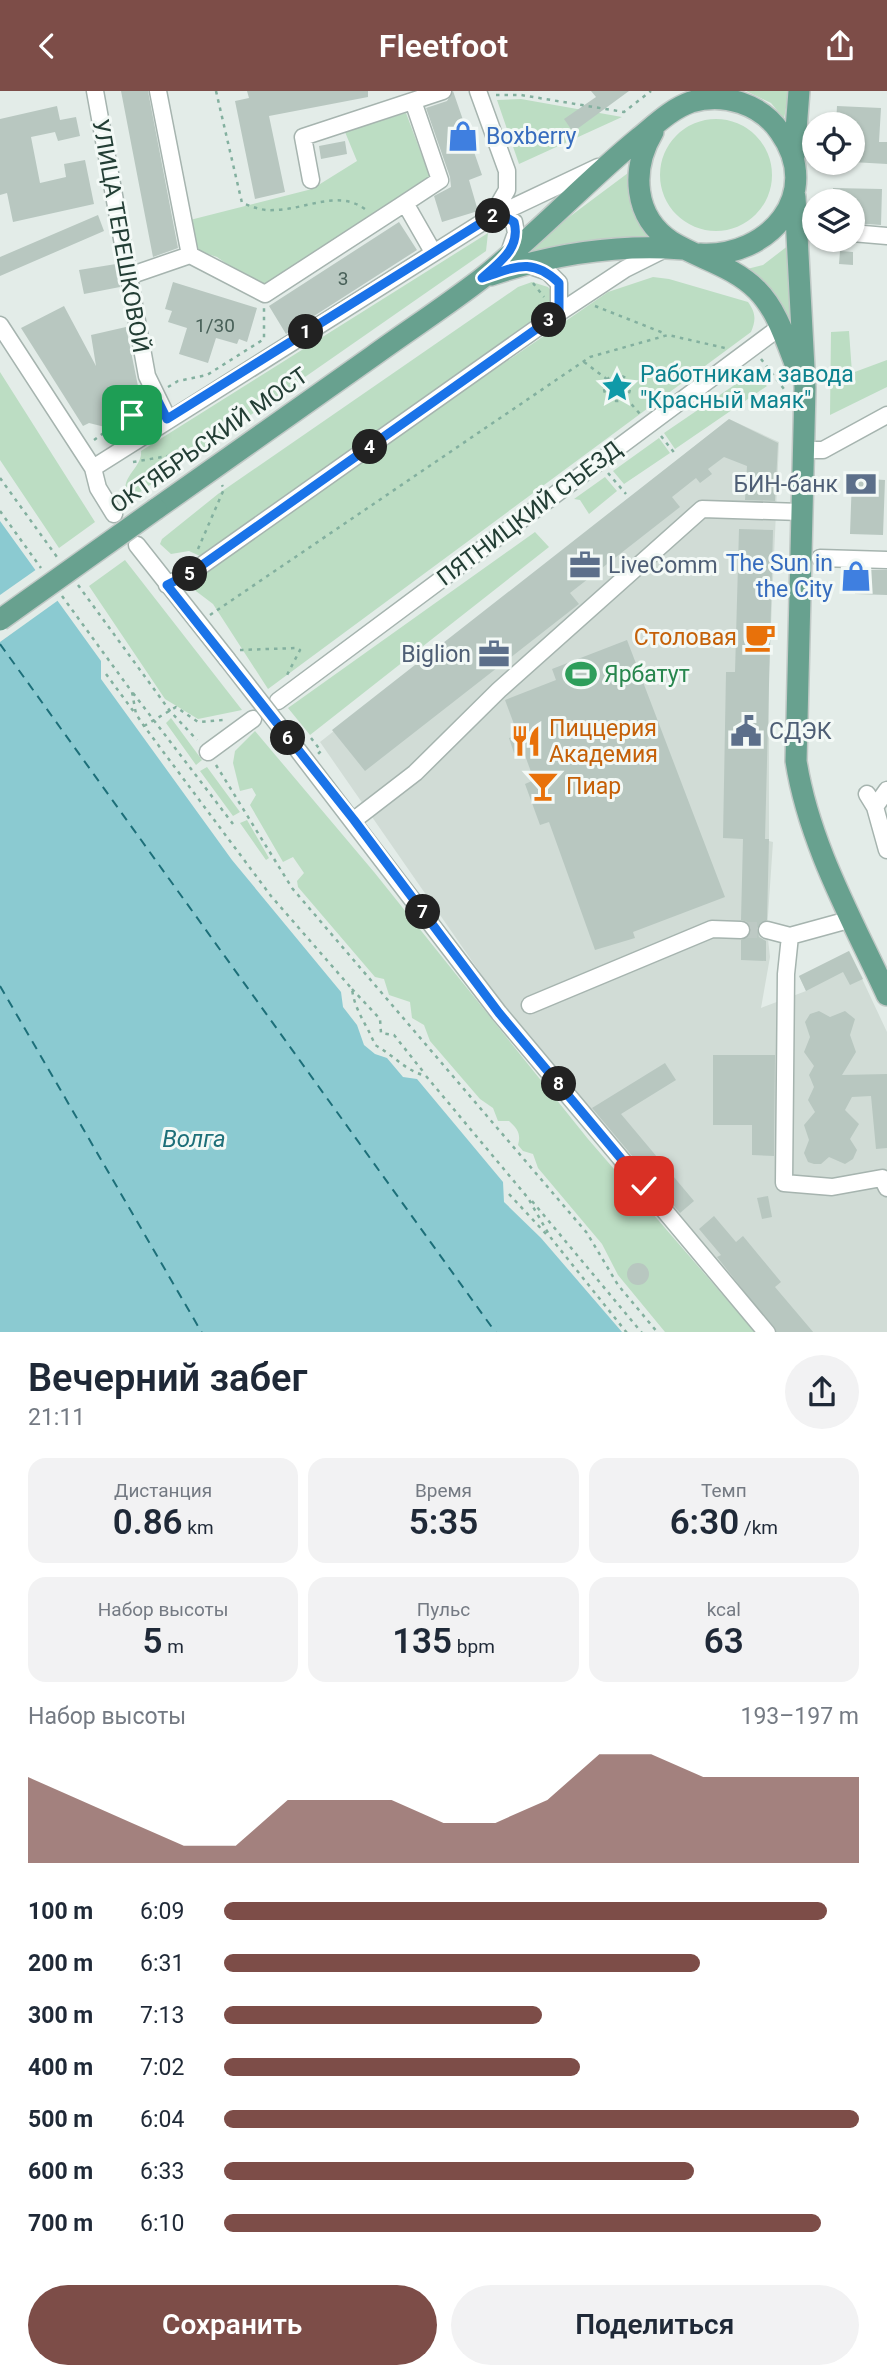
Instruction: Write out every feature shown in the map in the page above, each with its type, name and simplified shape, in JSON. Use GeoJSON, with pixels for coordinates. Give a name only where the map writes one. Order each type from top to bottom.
{"type":"FeatureCollection","features":[{"type":"Feature","properties":{"kind":"main road"},"geometry":{"type":"LineString","coordinates":[[516,260],[610,162],[699,91]]}},
{"type":"Feature","properties":{"kind":"main road"},"geometry":{"type":"LineString","coordinates":[[684,250],[738,252],[771,232],[791,199],[799,91]]}},
{"type":"Feature","properties":{"kind":"main road"},"geometry":{"type":"LineString","coordinates":[[802,219],[789,148],[776,127],[757,110],[742,103],[708,99],[671,113],[644,146],[639,162],[639,188],[647,213],[657,228],[684,250],[755,287],[780,327],[797,393],[803,450],[796,761],[809,817],[887,995]]}},
{"type":"Feature","properties":{"kind":"main road","name":"ОКТЯБРЬСКИЙ МОСТ"},"geometry":{"type":"LineString","coordinates":[[0,620],[482,278],[516,260],[579,253],[684,250]]}},
{"type":"Feature","properties":{"kind":"main road"},"geometry":{"type":"LineString","coordinates":[[797,393],[804,252]]}},
{"type":"Feature","properties":{"kind":"street","name":"УЛИЦА ТЕРЕШКОВОЙ"},"geometry":{"type":"LineString","coordinates":[[95,91],[147,376],[167,419]]}},
{"type":"Feature","properties":{"kind":"street"},"geometry":{"type":"LineString","coordinates":[[158,91],[190,255]]}},
{"type":"Feature","properties":{"kind":"street"},"geometry":{"type":"LineString","coordinates":[[311,180],[303,137],[443,91]]}},
{"type":"Feature","properties":{"kind":"street"},"geometry":{"type":"LineString","coordinates":[[478,93],[507,171],[507,190],[492,216]]}},
{"type":"Feature","properties":{"kind":"street"},"geometry":{"type":"LineString","coordinates":[[129,276],[190,255],[265,294],[440,180],[413,101]]}},
{"type":"Feature","properties":{"kind":"street"},"geometry":{"type":"LineString","coordinates":[[93,468],[492,216],[610,162]]}},
{"type":"Feature","properties":{"kind":"street"},"geometry":{"type":"LineString","coordinates":[[405,203],[433,252]]}},
{"type":"Feature","properties":{"kind":"street"},"geometry":{"type":"LineString","coordinates":[[492,216],[504,216],[514,222],[516,260],[548,272],[559,283],[559,313]]}},
{"type":"Feature","properties":{"kind":"street"},"geometry":{"type":"LineString","coordinates":[[865,234],[887,236]]}},
{"type":"Feature","properties":{"kind":"street"},"geometry":{"type":"LineString","coordinates":[[167,585],[191,573],[625,269],[684,250]]}},
{"type":"Feature","properties":{"kind":"street"},"geometry":{"type":"LineString","coordinates":[[0,325],[93,468],[98,488],[114,515]]}},
{"type":"Feature","properties":{"kind":"street","name":"ПЯТНИЦКИЙ СЪЕЗД"},"geometry":{"type":"LineString","coordinates":[[278,701],[780,327]]}},
{"type":"Feature","properties":{"kind":"street"},"geometry":{"type":"LineString","coordinates":[[803,450],[823,450],[887,415]]}},
{"type":"Feature","properties":{"kind":"street"},"geometry":{"type":"LineString","coordinates":[[354,820],[415,773],[499,690],[702,509],[801,512]]}},
{"type":"Feature","properties":{"kind":"street"},"geometry":{"type":"LineString","coordinates":[[137,545],[199,624],[231,655],[294,745],[499,1013],[767,1332]]}},
{"type":"Feature","properties":{"kind":"street"},"geometry":{"type":"LineString","coordinates":[[820,558],[887,560]]}},
{"type":"Feature","properties":{"kind":"street"},"geometry":{"type":"LineString","coordinates":[[208,752],[253,719]]}},
{"type":"Feature","properties":{"kind":"street"},"geometry":{"type":"LineString","coordinates":[[887,790],[871,801],[887,850]]}},
{"type":"Feature","properties":{"kind":"street"},"geometry":{"type":"LineString","coordinates":[[767,930],[790,936],[852,919]]}},
{"type":"Feature","properties":{"kind":"street"},"geometry":{"type":"LineString","coordinates":[[530,1005],[712,929],[741,930]]}},
{"type":"Feature","properties":{"kind":"street"},"geometry":{"type":"LineString","coordinates":[[790,936],[786,974],[784,1183],[832,1187],[882,1178],[887,1188]]}},
{"type":"Feature","properties":{"kind":"path"},"geometry":{"type":"LineString","coordinates":[[216,91],[243,202],[258,209],[277,211],[312,202],[354,201],[379,220]]}},
{"type":"Feature","properties":{"kind":"path"},"geometry":{"type":"LineString","coordinates":[[478,93],[520,95],[624,112],[651,91]]}},
{"type":"Feature","properties":{"kind":"path"},"geometry":{"type":"LineString","coordinates":[[80,449],[178,381],[207,375],[264,339],[265,294]]}},
{"type":"Feature","properties":{"kind":"path"},"geometry":{"type":"LineString","coordinates":[[588,303],[668,335],[759,357],[797,393]]}},
{"type":"Feature","properties":{"kind":"path"},"geometry":{"type":"LineString","coordinates":[[199,624],[584,362],[668,335]]}},
{"type":"Feature","properties":{"kind":"path"},"geometry":{"type":"LineString","coordinates":[[584,362],[608,380]]}},
{"type":"Feature","properties":{"kind":"path"},"geometry":{"type":"LineString","coordinates":[[619,376],[627,379],[630,387],[626,398],[614,401],[607,396],[604,387],[608,380],[619,376]]}},
{"type":"Feature","properties":{"kind":"path"},"geometry":{"type":"LineString","coordinates":[[626,398],[643,416]]}},
{"type":"Feature","properties":{"kind":"path"},"geometry":{"type":"LineString","coordinates":[[658,433],[676,455]]}},
{"type":"Feature","properties":{"kind":"path"},"geometry":{"type":"LineString","coordinates":[[133,462],[197,451],[200,456]]}},
{"type":"Feature","properties":{"kind":"path"},"geometry":{"type":"LineString","coordinates":[[606,471],[626,494]]}},
{"type":"Feature","properties":{"kind":"path"},"geometry":{"type":"LineString","coordinates":[[0,478],[65,567]]}},
{"type":"Feature","properties":{"kind":"path"},"geometry":{"type":"LineString","coordinates":[[194,558],[224,489],[221,484]]}},
{"type":"Feature","properties":{"kind":"path"},"geometry":{"type":"LineString","coordinates":[[0,511],[41,568]]}},
{"type":"Feature","properties":{"kind":"path"},"geometry":{"type":"LineString","coordinates":[[73,578],[170,711],[208,752],[292,888],[587,1233],[618,1285],[658,1332]]}},
{"type":"Feature","properties":{"kind":"path"},"geometry":{"type":"LineString","coordinates":[[58,590],[233,824]]}},
{"type":"Feature","properties":{"kind":"path"},"geometry":{"type":"LineString","coordinates":[[231,655],[300,650],[283,684]]}},
{"type":"Feature","properties":{"kind":"path"},"geometry":{"type":"LineString","coordinates":[[106,674],[271,896],[380,1019],[381,1034],[394,1035],[642,1332]]}},
{"type":"Feature","properties":{"kind":"path"},"geometry":{"type":"LineString","coordinates":[[132,692],[136,714]]}},
{"type":"Feature","properties":{"kind":"path"},"geometry":{"type":"LineString","coordinates":[[144,726],[176,707],[191,718],[206,723],[233,716]]}},
{"type":"Feature","properties":{"kind":"path"},"geometry":{"type":"LineString","coordinates":[[352,989],[355,1008],[368,1026],[375,1045],[392,1054],[408,1071],[426,1076]]}},
{"type":"Feature","properties":{"kind":"path"},"geometry":{"type":"LineString","coordinates":[[509,1194],[551,1238],[627,1332]]}},
{"type":"Feature","properties":{"kind":"path"},"geometry":{"type":"LineString","coordinates":[[528,1198],[551,1238]]}},
{"type":"Feature","properties":{"kind":"shaded area"},"geometry":{"type":"Polygon","coordinates":[[[729,419],[779,442],[769,672],[769,841],[773,842],[767,930],[770,957],[761,1008],[806,991],[799,976],[849,951],[887,1032],[887,1332],[773,1332],[506,1010],[320,742],[729,419]]]}},
{"type":"Feature","properties":{"kind":"green space"},"geometry":{"type":"Polygon","coordinates":[[[746,91],[789,91],[784,119],[771,103],[746,91]]]}},
{"type":"Feature","properties":{"kind":"green space"},"geometry":{"type":"Polygon","coordinates":[[[521,99],[622,117],[519,164],[497,100],[521,99]]]}},
{"type":"Feature","properties":{"kind":"green space"},"geometry":{"type":"Polygon","coordinates":[[[406,113],[430,177],[262,289],[217,257],[195,250],[190,220],[312,189],[357,161],[345,132],[406,113]]]}},
{"type":"Feature","properties":{"kind":"green space"},"geometry":{"type":"Polygon","coordinates":[[[716,119],[737,124],[755,136],[767,154],[772,175],[767,196],[755,214],[737,226],[716,231],[695,226],[677,214],[665,196],[660,175],[665,154],[677,136],[695,124],[716,119]]]}},
{"type":"Feature","properties":{"kind":"green space"},"geometry":{"type":"Polygon","coordinates":[[[628,173],[631,208],[651,237],[591,240],[561,245],[533,255],[528,253],[529,247],[628,173]]]}},
{"type":"Feature","properties":{"kind":"green space"},"geometry":{"type":"Polygon","coordinates":[[[488,233],[486,251],[130,499],[126,492],[127,480],[138,463],[141,451],[488,233]]]}},
{"type":"Feature","properties":{"kind":"green space"},"geometry":{"type":"Polygon","coordinates":[[[789,245],[793,333],[739,271],[763,265],[789,245]]]}},
{"type":"Feature","properties":{"kind":"green space"},"geometry":{"type":"Polygon","coordinates":[[[653,277],[669,279],[748,302],[754,317],[751,332],[268,689],[213,604],[184,582],[608,292],[653,277]]]}},
{"type":"Feature","properties":{"kind":"green space"},"geometry":{"type":"Polygon","coordinates":[[[532,282],[548,287],[554,295],[551,314],[200,556],[189,551],[171,554],[160,544],[162,539],[218,494],[518,287],[532,282]]]}},
{"type":"Feature","properties":{"kind":"green space"},"geometry":{"type":"Polygon","coordinates":[[[849,331],[852,373],[887,360],[887,387],[830,415],[831,332],[849,331]]]}},
{"type":"Feature","properties":{"kind":"green space"},"geometry":{"type":"Polygon","coordinates":[[[0,372],[95,522],[59,548],[0,460],[0,372]]]}},
{"type":"Feature","properties":{"kind":"green space"},"geometry":{"type":"Polygon","coordinates":[[[752,373],[767,386],[675,449],[664,433],[752,373]]]}},
{"type":"Feature","properties":{"kind":"green space"},"geometry":{"type":"Polygon","coordinates":[[[659,438],[670,453],[624,484],[613,471],[659,438]]]}},
{"type":"Feature","properties":{"kind":"green space"},"geometry":{"type":"Polygon","coordinates":[[[605,477],[617,491],[589,514],[580,500],[574,499],[605,477]]]}},
{"type":"Feature","properties":{"kind":"green space"},"geometry":{"type":"Polygon","coordinates":[[[535,532],[549,547],[310,735],[288,708],[535,532]]]}},
{"type":"Feature","properties":{"kind":"green space"},"geometry":{"type":"Polygon","coordinates":[[[125,560],[242,710],[198,719],[165,699],[89,586],[125,560]]]}},
{"type":"Feature","properties":{"kind":"green space"},"geometry":{"type":"Polygon","coordinates":[[[171,718],[202,760],[196,765],[166,723],[171,718]]]}},
{"type":"Feature","properties":{"kind":"green space"},"geometry":{"type":"Polygon","coordinates":[[[255,731],[374,872],[588,1139],[755,1332],[665,1332],[618,1275],[602,1244],[538,1168],[533,1154],[523,1151],[518,1145],[519,1135],[515,1127],[509,1121],[498,1121],[493,1108],[480,1099],[430,1041],[424,1025],[412,1018],[410,1002],[389,995],[384,979],[375,977],[298,887],[297,881],[304,873],[293,857],[283,862],[250,805],[256,795],[252,788],[240,791],[233,763],[235,751],[255,731]]]}},
{"type":"Feature","properties":{"kind":"green space"},"geometry":{"type":"Polygon","coordinates":[[[207,767],[240,812],[233,816],[200,771],[207,767]]]}},
{"type":"Feature","properties":{"kind":"green space"},"geometry":{"type":"Polygon","coordinates":[[[247,820],[269,858],[266,860],[240,823],[247,820]]]}},
{"type":"Feature","properties":{"kind":"water","name":"Волга"},"geometry":{"type":"Polygon","coordinates":[[[0,521],[101,661],[101,679],[232,860],[341,992],[343,1007],[357,1025],[364,1045],[375,1054],[387,1058],[403,1077],[417,1079],[503,1182],[504,1202],[541,1238],[622,1332],[0,1332],[0,521]]]}},
{"type":"Feature","properties":{"kind":"pier"},"geometry":{"type":"Polygon","coordinates":[[[37,569],[60,599],[0,642],[0,595],[37,569]]]}},
{"type":"Feature","properties":{"kind":"building"},"geometry":{"type":"Polygon","coordinates":[[[121,91],[148,91],[178,248],[153,257],[121,91]]]}},
{"type":"Feature","properties":{"kind":"building"},"geometry":{"type":"Polygon","coordinates":[[[247,91],[368,91],[368,97],[269,116],[285,192],[255,199],[235,101],[249,98],[247,91]]]}},
{"type":"Feature","properties":{"kind":"building"},"geometry":{"type":"Polygon","coordinates":[[[453,91],[482,175],[469,180],[478,211],[442,222],[434,196],[451,187],[450,177],[426,108],[447,101],[453,91]]]}},
{"type":"Feature","properties":{"kind":"building"},"geometry":{"type":"Polygon","coordinates":[[[591,91],[629,91],[573,132],[564,119],[596,97],[591,91]]]}},
{"type":"Feature","properties":{"kind":"building"},"geometry":{"type":"Polygon","coordinates":[[[57,106],[60,120],[76,117],[80,136],[58,141],[55,132],[31,137],[40,183],[66,177],[64,164],[85,160],[94,204],[13,222],[7,193],[0,195],[0,119],[57,106]]]}},
{"type":"Feature","properties":{"kind":"building"},"geometry":{"type":"Polygon","coordinates":[[[837,106],[881,108],[879,142],[887,142],[887,164],[865,163],[865,112],[837,112],[837,106]]]}},
{"type":"Feature","properties":{"kind":"building"},"geometry":{"type":"Polygon","coordinates":[[[345,141],[347,154],[321,159],[319,146],[345,141]]]}},
{"type":"Feature","properties":{"kind":"building"},"geometry":{"type":"Polygon","coordinates":[[[833,188],[882,189],[881,225],[865,224],[865,189],[833,188]]]}},
{"type":"Feature","properties":{"kind":"building"},"geometry":{"type":"Polygon","coordinates":[[[98,215],[104,231],[0,276],[0,257],[98,215]]]}},
{"type":"Feature","properties":{"kind":"building"},"geometry":{"type":"Polygon","coordinates":[[[399,222],[417,250],[286,334],[269,306],[399,222]]]}},
{"type":"Feature","properties":{"kind":"building"},"geometry":{"type":"Polygon","coordinates":[[[840,252],[853,252],[853,265],[839,264],[840,252]]]}},
{"type":"Feature","properties":{"kind":"building"},"geometry":{"type":"Polygon","coordinates":[[[116,264],[120,287],[84,294],[79,270],[116,264]]]}},
{"type":"Feature","properties":{"kind":"building"},"geometry":{"type":"Polygon","coordinates":[[[173,282],[257,308],[247,342],[239,339],[237,344],[216,338],[208,363],[179,354],[187,328],[168,322],[172,311],[165,309],[173,282]]]}},
{"type":"Feature","properties":{"kind":"building"},"geometry":{"type":"Polygon","coordinates":[[[64,306],[96,366],[91,335],[126,327],[140,396],[134,397],[136,403],[117,423],[105,427],[89,423],[83,426],[21,328],[64,306]]]}},
{"type":"Feature","properties":{"kind":"building"},"geometry":{"type":"Polygon","coordinates":[[[729,419],[778,443],[775,501],[745,500],[747,466],[724,457],[708,469],[712,474],[700,483],[696,478],[672,497],[680,507],[570,593],[579,604],[365,771],[332,730],[729,419]]]}},
{"type":"Feature","properties":{"kind":"building"},"geometry":{"type":"Polygon","coordinates":[[[852,478],[885,480],[883,535],[850,534],[852,478]]]}},
{"type":"Feature","properties":{"kind":"building"},"geometry":{"type":"Polygon","coordinates":[[[739,529],[773,530],[765,839],[769,839],[767,920],[757,928],[759,937],[766,941],[766,961],[741,960],[741,940],[749,936],[751,930],[747,922],[741,920],[743,839],[723,838],[726,672],[735,672],[739,529]]]}},
{"type":"Feature","properties":{"kind":"building"},"geometry":{"type":"Polygon","coordinates":[[[855,570],[887,570],[887,595],[855,594],[855,570]]]}},
{"type":"Feature","properties":{"kind":"building"},"geometry":{"type":"Polygon","coordinates":[[[627,640],[725,897],[633,932],[635,938],[595,950],[549,822],[540,825],[525,784],[534,780],[523,750],[514,753],[509,738],[518,735],[505,700],[556,680],[552,669],[627,640]]]}},
{"type":"Feature","properties":{"kind":"building"},"geometry":{"type":"Polygon","coordinates":[[[849,951],[863,979],[850,985],[843,972],[806,991],[799,976],[849,951]]]}},
{"type":"Feature","properties":{"kind":"building"},"geometry":{"type":"Polygon","coordinates":[[[819,1011],[830,1017],[845,1011],[855,1019],[850,1035],[856,1052],[842,1075],[887,1074],[887,1148],[876,1149],[871,1096],[852,1097],[845,1110],[859,1124],[850,1139],[857,1150],[853,1159],[845,1164],[829,1157],[821,1164],[814,1164],[808,1162],[804,1153],[809,1140],[804,1125],[815,1112],[808,1100],[814,1087],[809,1075],[814,1066],[804,1052],[810,1037],[805,1022],[810,1014],[819,1011]]]}},
{"type":"Feature","properties":{"kind":"building"},"geometry":{"type":"Polygon","coordinates":[[[713,1055],[775,1055],[774,1156],[752,1155],[752,1125],[713,1125],[713,1055]]]}},
{"type":"Feature","properties":{"kind":"building"},"geometry":{"type":"Polygon","coordinates":[[[665,1063],[676,1080],[621,1114],[694,1201],[680,1213],[592,1108],[665,1063]]]}},
{"type":"Feature","properties":{"kind":"building"},"geometry":{"type":"Polygon","coordinates":[[[768,1196],[772,1217],[762,1219],[757,1198],[768,1196]]]}},
{"type":"Feature","properties":{"kind":"building"},"geometry":{"type":"Polygon","coordinates":[[[714,1216],[736,1242],[743,1236],[781,1282],[775,1287],[813,1332],[776,1332],[717,1257],[721,1255],[699,1229],[714,1216]]]}},
{"type":"Feature","properties":{"kind":"building"},"geometry":{"type":"Polygon","coordinates":[[[638,1263],[646,1266],[649,1274],[646,1282],[638,1285],[630,1282],[627,1274],[630,1266],[638,1263]]]}},
{"type":"Feature","properties":{"kind":"ferry route"},"geometry":{"type":"LineString","coordinates":[[0,644],[495,1332]]}},
{"type":"Feature","properties":{"kind":"ferry route"},"geometry":{"type":"LineString","coordinates":[[0,986],[201,1332]]}},
{"type":"Feature","properties":{"kind":"tunnel"},"geometry":{"type":"LineString","coordinates":[[741,930],[767,930]]}},
{"type":"Feature","properties":{"kind":"place","name":"Boxberry"},"geometry":{"type":"Point","coordinates":[463,136]}},
{"type":"Feature","properties":{"kind":"place","name":"Работникам завода \"Красный маяк\""},"geometry":{"type":"Point","coordinates":[617,387]}},
{"type":"Feature","properties":{"kind":"place","name":"БИН-банк"},"geometry":{"type":"Point","coordinates":[861,484]}},
{"type":"Feature","properties":{"kind":"place","name":"LiveComm"},"geometry":{"type":"Point","coordinates":[585,565]}},
{"type":"Feature","properties":{"kind":"place","name":"The Sun in the City"},"geometry":{"type":"Point","coordinates":[856,576]}},
{"type":"Feature","properties":{"kind":"place","name":"Столовая"},"geometry":{"type":"Point","coordinates":[760,637]}},
{"type":"Feature","properties":{"kind":"place","name":"Biglion"},"geometry":{"type":"Point","coordinates":[494,654]}},
{"type":"Feature","properties":{"kind":"place","name":"Ярбатут"},"geometry":{"type":"Point","coordinates":[581,674]}},
{"type":"Feature","properties":{"kind":"place","name":"СДЭК"},"geometry":{"type":"Point","coordinates":[746,731]}},
{"type":"Feature","properties":{"kind":"place","name":"Пиццерия Академия"},"geometry":{"type":"Point","coordinates":[526,741]}},
{"type":"Feature","properties":{"kind":"place","name":"Пиар"},"geometry":{"type":"Point","coordinates":[543,786]}},
{"type":"Feature","properties":{"kind":"route"},"geometry":{"type":"LineString","coordinates":[[132,415],[155,395],[167,419],[492,216],[504,216],[514,222],[516,233],[508,255],[482,278],[525,264],[548,272],[559,283],[559,313],[191,573],[167,585],[354,820],[499,1013],[644,1186]]}}]}
